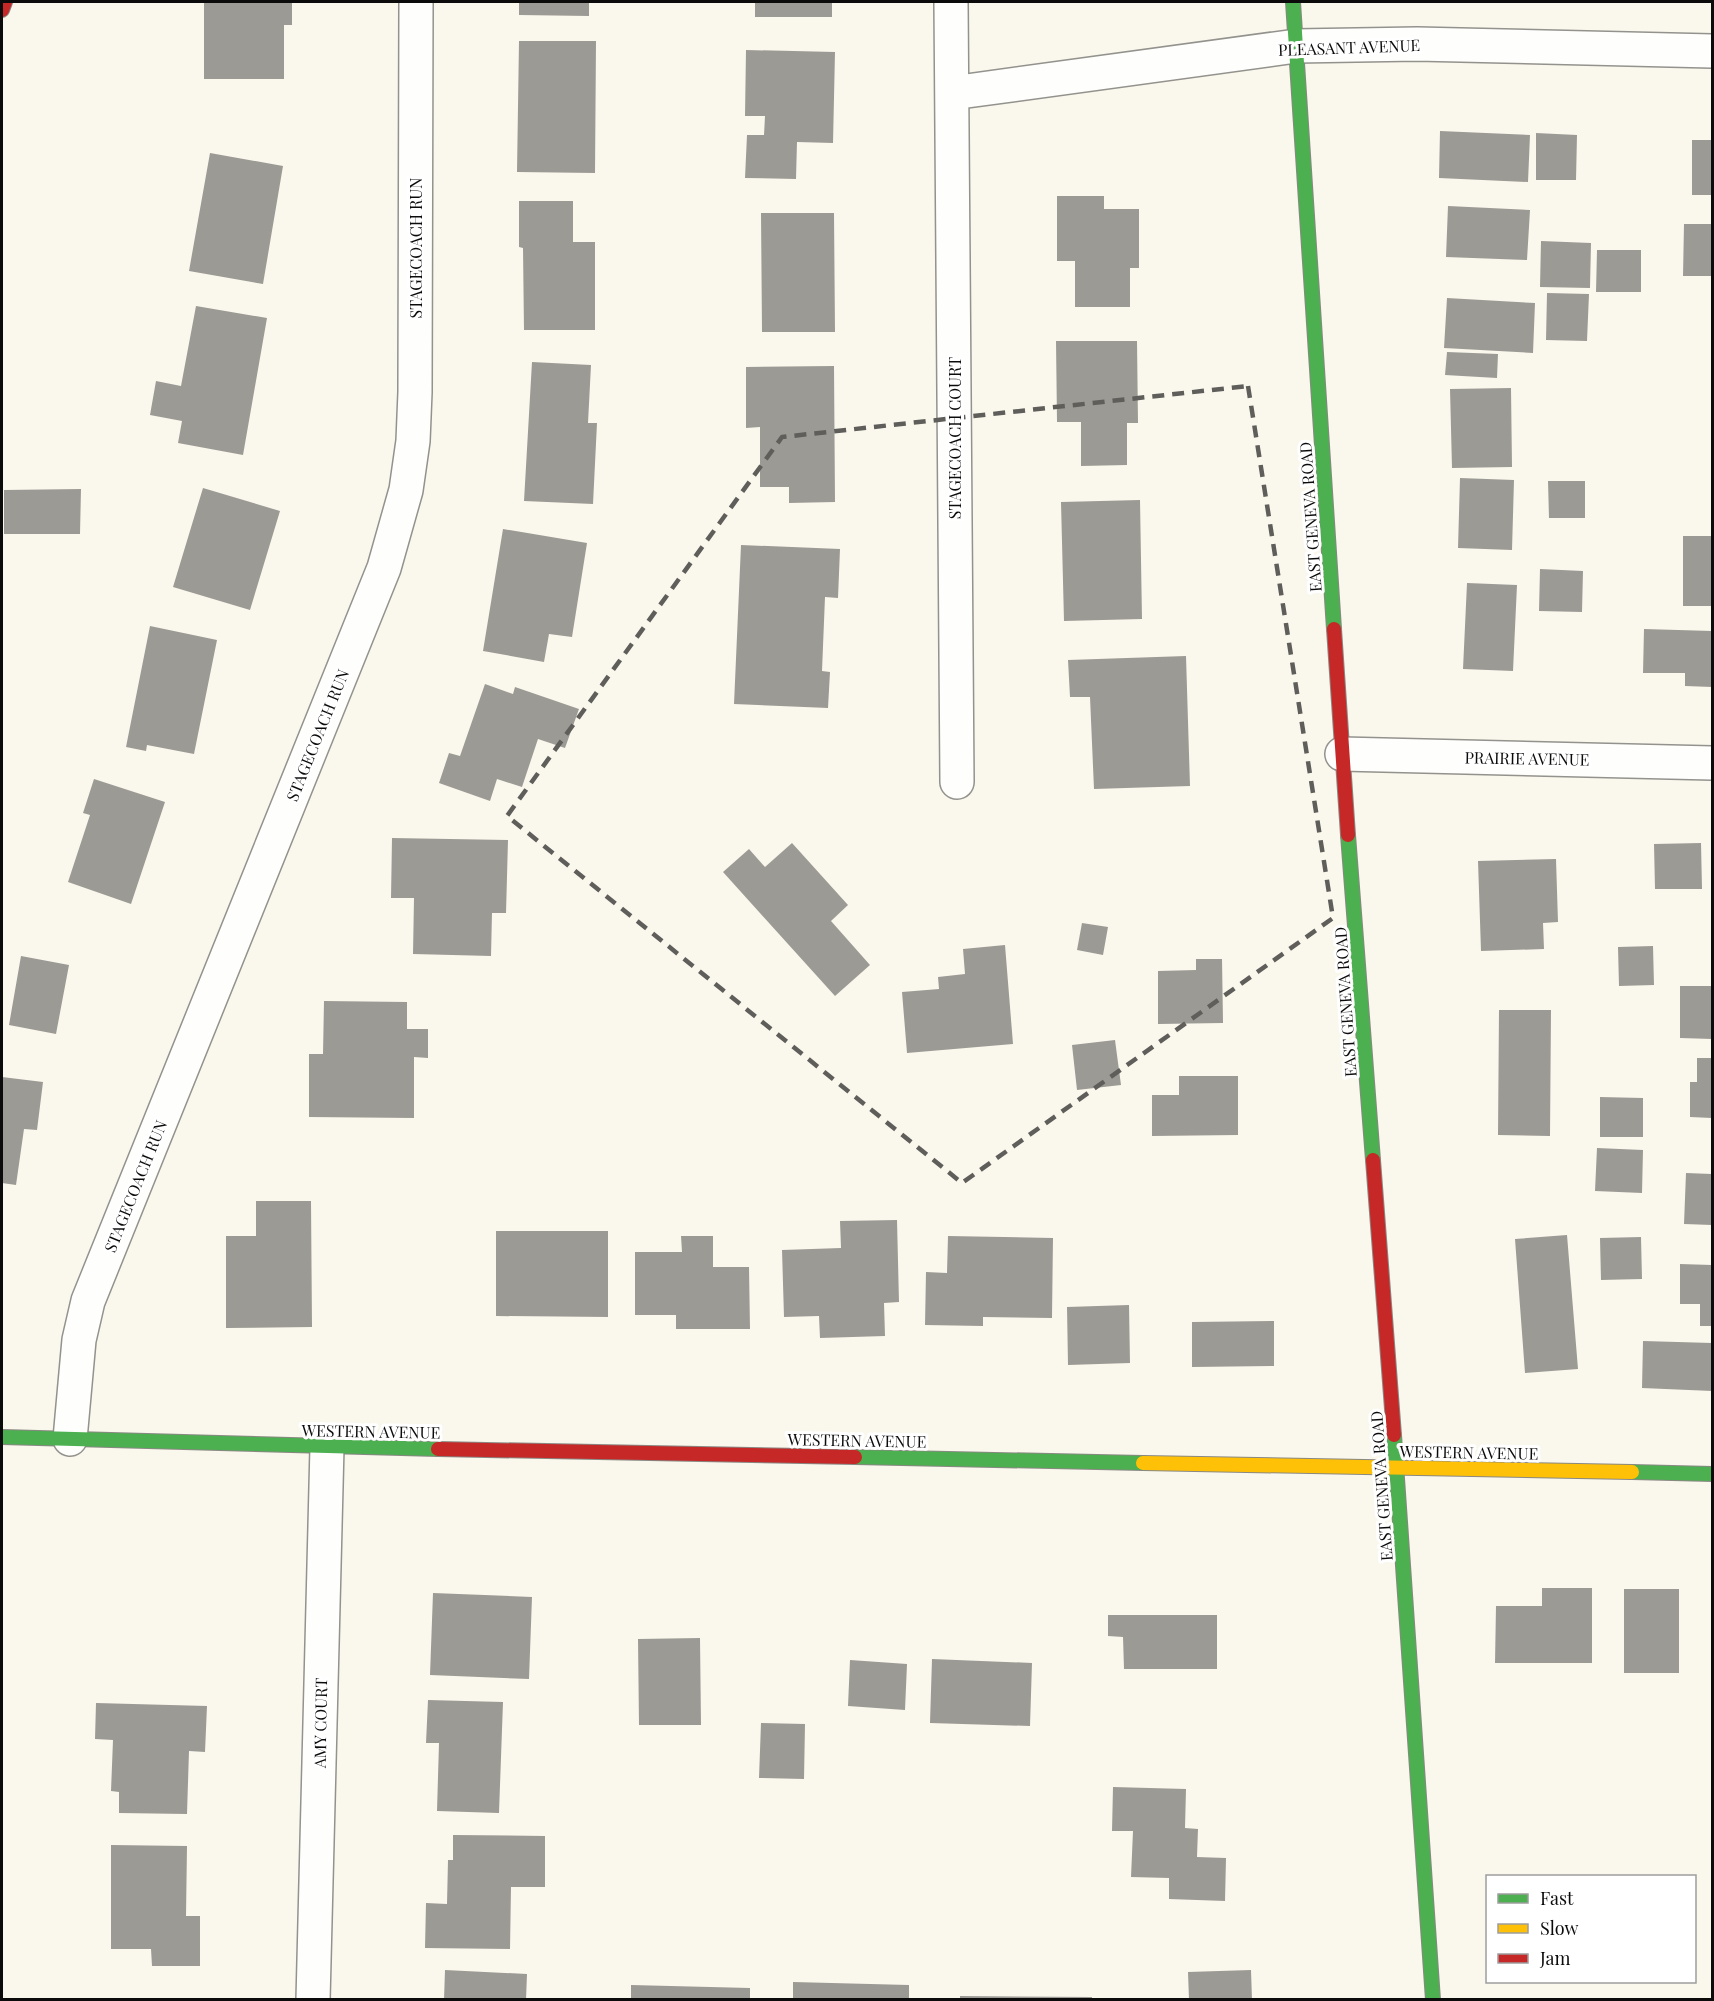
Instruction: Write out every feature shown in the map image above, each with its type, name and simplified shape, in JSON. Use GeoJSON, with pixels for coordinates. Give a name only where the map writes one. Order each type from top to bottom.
{"type":"FeatureCollection","features":[{"type":"Feature","properties":{"kind":"main road"},"geometry":{"type":"LineString","coordinates":[[2,10],[5,2]]}},
{"type":"Feature","properties":{"kind":"main road","name":"EAST GENEVA ROAD"},"geometry":{"type":"LineString","coordinates":[[1293,2],[1342,754],[1396,1467],[1433,2000]]}},
{"type":"Feature","properties":{"kind":"main road","name":"WESTERN AVENUE"},"geometry":{"type":"LineString","coordinates":[[2,1437],[327,1448],[1713,1474]]}},
{"type":"Feature","properties":{"kind":"street","name":"STAGECOACH RUN"},"geometry":{"type":"LineString","coordinates":[[70,1439],[79,1341],[88,1301],[384,568],[406,490],[413,441],[415,392],[416,2]]}},
{"type":"Feature","properties":{"kind":"street"},"geometry":{"type":"LineString","coordinates":[[951,2],[952,93]]}},
{"type":"Feature","properties":{"kind":"street","name":"PLEASANT AVENUE"},"geometry":{"type":"LineString","coordinates":[[952,93],[1296,46],[1417,44],[1713,51]]}},
{"type":"Feature","properties":{"kind":"street","name":"STAGECOACH COURT"},"geometry":{"type":"LineString","coordinates":[[952,93],[957,782]]}},
{"type":"Feature","properties":{"kind":"street","name":"PRAIRIE AVENUE"},"geometry":{"type":"LineString","coordinates":[[1342,754],[1713,763]]}},
{"type":"Feature","properties":{"kind":"street","name":"AMY COURT"},"geometry":{"type":"LineString","coordinates":[[313,2000],[327,1448]]}},
{"type":"Feature","properties":{"kind":"highlighted area"},"geometry":{"type":"Polygon","coordinates":[[[1248,386],[1333,918],[962,1183],[507,816],[782,437],[1248,386]]]}},
{"type":"Feature","properties":{"kind":"building"},"geometry":{"type":"Polygon","coordinates":[[[204,2],[292,2],[292,25],[284,25],[284,79],[204,79],[204,2]]]}},
{"type":"Feature","properties":{"kind":"building"},"geometry":{"type":"Polygon","coordinates":[[[519,2],[589,2],[589,16],[519,15],[519,2]]]}},
{"type":"Feature","properties":{"kind":"building"},"geometry":{"type":"Polygon","coordinates":[[[755,2],[832,2],[832,17],[755,17],[755,2]]]}},
{"type":"Feature","properties":{"kind":"building"},"geometry":{"type":"Polygon","coordinates":[[[519,41],[596,41],[595,173],[517,172],[519,41]]]}},
{"type":"Feature","properties":{"kind":"building"},"geometry":{"type":"Polygon","coordinates":[[[746,50],[835,52],[833,143],[797,142],[796,179],[745,178],[747,135],[764,135],[765,116],[745,116],[746,50]]]}},
{"type":"Feature","properties":{"kind":"building"},"geometry":{"type":"Polygon","coordinates":[[[1440,131],[1530,135],[1528,182],[1439,178],[1440,131]]]}},
{"type":"Feature","properties":{"kind":"building"},"geometry":{"type":"Polygon","coordinates":[[[1536,133],[1577,135],[1576,180],[1536,180],[1536,133]]]}},
{"type":"Feature","properties":{"kind":"building"},"geometry":{"type":"Polygon","coordinates":[[[1692,140],[1712,140],[1712,195],[1692,195],[1692,140]]]}},
{"type":"Feature","properties":{"kind":"building"},"geometry":{"type":"Polygon","coordinates":[[[210,153],[283,166],[263,284],[189,271],[210,153]]]}},
{"type":"Feature","properties":{"kind":"building"},"geometry":{"type":"Polygon","coordinates":[[[1057,196],[1104,196],[1104,209],[1139,209],[1139,268],[1130,268],[1130,307],[1075,307],[1075,261],[1057,261],[1057,196]]]}},
{"type":"Feature","properties":{"kind":"building"},"geometry":{"type":"Polygon","coordinates":[[[519,201],[573,201],[573,242],[595,242],[595,330],[524,330],[523,248],[519,247],[519,201]]]}},
{"type":"Feature","properties":{"kind":"building"},"geometry":{"type":"Polygon","coordinates":[[[1448,206],[1530,210],[1527,260],[1446,257],[1448,206]]]}},
{"type":"Feature","properties":{"kind":"building"},"geometry":{"type":"Polygon","coordinates":[[[761,213],[834,213],[835,332],[762,332],[761,213]]]}},
{"type":"Feature","properties":{"kind":"building"},"geometry":{"type":"Polygon","coordinates":[[[1684,224],[1712,224],[1712,276],[1683,276],[1684,224]]]}},
{"type":"Feature","properties":{"kind":"building"},"geometry":{"type":"Polygon","coordinates":[[[1541,241],[1591,243],[1590,288],[1540,287],[1541,241]]]}},
{"type":"Feature","properties":{"kind":"building"},"geometry":{"type":"Polygon","coordinates":[[[1597,250],[1641,250],[1641,292],[1596,292],[1597,250]]]}},
{"type":"Feature","properties":{"kind":"building"},"geometry":{"type":"Polygon","coordinates":[[[1547,293],[1589,294],[1587,341],[1546,340],[1547,293]]]}},
{"type":"Feature","properties":{"kind":"building"},"geometry":{"type":"Polygon","coordinates":[[[1447,298],[1535,303],[1533,353],[1444,348],[1447,298]]]}},
{"type":"Feature","properties":{"kind":"building"},"geometry":{"type":"Polygon","coordinates":[[[196,306],[267,318],[243,455],[178,443],[182,421],[150,415],[156,381],[181,386],[196,306]]]}},
{"type":"Feature","properties":{"kind":"building"},"geometry":{"type":"Polygon","coordinates":[[[1056,341],[1137,341],[1138,423],[1127,423],[1127,465],[1081,466],[1081,422],[1057,422],[1056,341]]]}},
{"type":"Feature","properties":{"kind":"building"},"geometry":{"type":"Polygon","coordinates":[[[1447,352],[1498,354],[1497,378],[1445,375],[1447,352]]]}},
{"type":"Feature","properties":{"kind":"building"},"geometry":{"type":"Polygon","coordinates":[[[532,362],[591,365],[588,423],[597,423],[593,504],[524,501],[532,362]]]}},
{"type":"Feature","properties":{"kind":"building"},"geometry":{"type":"Polygon","coordinates":[[[834,366],[835,502],[789,503],[789,487],[760,487],[760,427],[746,428],[746,367],[834,366]]]}},
{"type":"Feature","properties":{"kind":"building"},"geometry":{"type":"Polygon","coordinates":[[[1511,388],[1512,467],[1452,468],[1450,389],[1511,388]]]}},
{"type":"Feature","properties":{"kind":"building"},"geometry":{"type":"Polygon","coordinates":[[[1460,478],[1514,480],[1512,550],[1458,548],[1460,478]]]}},
{"type":"Feature","properties":{"kind":"building"},"geometry":{"type":"Polygon","coordinates":[[[1548,481],[1585,481],[1585,518],[1549,518],[1548,481]]]}},
{"type":"Feature","properties":{"kind":"building"},"geometry":{"type":"Polygon","coordinates":[[[203,488],[280,511],[250,610],[173,587],[203,488]]]}},
{"type":"Feature","properties":{"kind":"building"},"geometry":{"type":"Polygon","coordinates":[[[81,489],[80,534],[4,534],[4,490],[81,489]]]}},
{"type":"Feature","properties":{"kind":"building"},"geometry":{"type":"Polygon","coordinates":[[[1140,500],[1142,619],[1064,621],[1061,502],[1140,500]]]}},
{"type":"Feature","properties":{"kind":"building"},"geometry":{"type":"Polygon","coordinates":[[[503,529],[587,543],[572,637],[549,634],[544,662],[483,651],[503,529]]]}},
{"type":"Feature","properties":{"kind":"building"},"geometry":{"type":"Polygon","coordinates":[[[1683,536],[1712,536],[1712,606],[1683,606],[1683,536]]]}},
{"type":"Feature","properties":{"kind":"building"},"geometry":{"type":"Polygon","coordinates":[[[741,545],[840,549],[838,598],[825,597],[822,671],[830,672],[828,708],[734,704],[741,545]]]}},
{"type":"Feature","properties":{"kind":"building"},"geometry":{"type":"Polygon","coordinates":[[[1540,569],[1583,571],[1582,612],[1539,611],[1540,569]]]}},
{"type":"Feature","properties":{"kind":"building"},"geometry":{"type":"Polygon","coordinates":[[[1467,583],[1517,585],[1513,671],[1463,669],[1467,583]]]}},
{"type":"Feature","properties":{"kind":"building"},"geometry":{"type":"Polygon","coordinates":[[[150,626],[217,640],[194,754],[147,745],[146,751],[126,747],[150,626]]]}},
{"type":"Feature","properties":{"kind":"building"},"geometry":{"type":"Polygon","coordinates":[[[1644,629],[1712,631],[1712,687],[1685,686],[1685,673],[1643,673],[1644,629]]]}},
{"type":"Feature","properties":{"kind":"building"},"geometry":{"type":"Polygon","coordinates":[[[1186,656],[1190,786],[1094,789],[1090,697],[1070,697],[1068,660],[1186,656]]]}},
{"type":"Feature","properties":{"kind":"building"},"geometry":{"type":"Polygon","coordinates":[[[485,684],[513,694],[515,687],[579,709],[565,748],[538,739],[522,787],[497,779],[490,801],[439,783],[449,753],[460,756],[485,684]]]}},
{"type":"Feature","properties":{"kind":"building"},"geometry":{"type":"Polygon","coordinates":[[[94,779],[165,802],[131,904],[68,882],[90,815],[83,813],[94,779]]]}},
{"type":"Feature","properties":{"kind":"building"},"geometry":{"type":"Polygon","coordinates":[[[392,838],[508,840],[506,913],[492,913],[491,956],[413,954],[414,898],[391,898],[392,838]]]}},
{"type":"Feature","properties":{"kind":"building"},"geometry":{"type":"Polygon","coordinates":[[[792,843],[848,905],[831,921],[870,965],[835,996],[723,872],[749,849],[765,867],[792,843]]]}},
{"type":"Feature","properties":{"kind":"building"},"geometry":{"type":"Polygon","coordinates":[[[1701,843],[1702,889],[1655,889],[1654,844],[1701,843]]]}},
{"type":"Feature","properties":{"kind":"building"},"geometry":{"type":"Polygon","coordinates":[[[1556,859],[1558,922],[1543,923],[1544,949],[1481,951],[1478,861],[1556,859]]]}},
{"type":"Feature","properties":{"kind":"building"},"geometry":{"type":"Polygon","coordinates":[[[1082,923],[1108,927],[1103,955],[1077,950],[1082,923]]]}},
{"type":"Feature","properties":{"kind":"building"},"geometry":{"type":"Polygon","coordinates":[[[1005,945],[1013,1044],[907,1053],[902,992],[939,989],[938,977],[965,974],[963,949],[1005,945]]]}},
{"type":"Feature","properties":{"kind":"building"},"geometry":{"type":"Polygon","coordinates":[[[1653,946],[1654,985],[1619,986],[1618,947],[1653,946]]]}},
{"type":"Feature","properties":{"kind":"building"},"geometry":{"type":"Polygon","coordinates":[[[21,956],[69,965],[56,1034],[9,1025],[21,956]]]}},
{"type":"Feature","properties":{"kind":"building"},"geometry":{"type":"Polygon","coordinates":[[[1196,959],[1222,959],[1223,1023],[1158,1024],[1158,971],[1196,970],[1196,959]]]}},
{"type":"Feature","properties":{"kind":"building"},"geometry":{"type":"Polygon","coordinates":[[[1680,986],[1712,986],[1712,1039],[1680,1038],[1680,986]]]}},
{"type":"Feature","properties":{"kind":"building"},"geometry":{"type":"Polygon","coordinates":[[[324,1001],[407,1002],[407,1029],[428,1029],[428,1058],[414,1057],[414,1118],[309,1117],[309,1054],[323,1054],[324,1001]]]}},
{"type":"Feature","properties":{"kind":"building"},"geometry":{"type":"Polygon","coordinates":[[[1499,1010],[1551,1010],[1550,1136],[1498,1135],[1499,1010]]]}},
{"type":"Feature","properties":{"kind":"building"},"geometry":{"type":"Polygon","coordinates":[[[1115,1040],[1121,1085],[1077,1090],[1072,1045],[1115,1040]]]}},
{"type":"Feature","properties":{"kind":"building"},"geometry":{"type":"Polygon","coordinates":[[[1697,1058],[1712,1058],[1712,1118],[1690,1117],[1690,1082],[1697,1082],[1697,1058]]]}},
{"type":"Feature","properties":{"kind":"building"},"geometry":{"type":"Polygon","coordinates":[[[1179,1076],[1238,1076],[1238,1135],[1152,1136],[1152,1095],[1179,1095],[1179,1076]]]}},
{"type":"Feature","properties":{"kind":"building"},"geometry":{"type":"Polygon","coordinates":[[[2,1077],[43,1082],[37,1130],[24,1129],[16,1185],[2,1183],[2,1077]]]}},
{"type":"Feature","properties":{"kind":"building"},"geometry":{"type":"Polygon","coordinates":[[[1600,1097],[1643,1098],[1643,1137],[1600,1137],[1600,1097]]]}},
{"type":"Feature","properties":{"kind":"building"},"geometry":{"type":"Polygon","coordinates":[[[1597,1148],[1643,1150],[1642,1193],[1595,1191],[1597,1148]]]}},
{"type":"Feature","properties":{"kind":"building"},"geometry":{"type":"Polygon","coordinates":[[[1686,1173],[1712,1174],[1712,1225],[1684,1224],[1686,1173]]]}},
{"type":"Feature","properties":{"kind":"building"},"geometry":{"type":"Polygon","coordinates":[[[256,1201],[311,1201],[312,1327],[226,1328],[226,1236],[256,1236],[256,1201]]]}},
{"type":"Feature","properties":{"kind":"building"},"geometry":{"type":"Polygon","coordinates":[[[897,1220],[899,1302],[884,1303],[885,1336],[820,1338],[819,1316],[784,1317],[782,1250],[841,1248],[840,1221],[897,1220]]]}},
{"type":"Feature","properties":{"kind":"building"},"geometry":{"type":"Polygon","coordinates":[[[496,1231],[608,1231],[608,1317],[496,1316],[496,1231]]]}},
{"type":"Feature","properties":{"kind":"building"},"geometry":{"type":"Polygon","coordinates":[[[1567,1235],[1578,1369],[1525,1373],[1515,1239],[1567,1235]]]}},
{"type":"Feature","properties":{"kind":"building"},"geometry":{"type":"Polygon","coordinates":[[[681,1236],[713,1236],[713,1267],[749,1267],[750,1329],[676,1329],[676,1315],[635,1315],[635,1252],[682,1252],[681,1236]]]}},
{"type":"Feature","properties":{"kind":"building"},"geometry":{"type":"Polygon","coordinates":[[[948,1236],[1053,1238],[1052,1318],[983,1317],[983,1326],[925,1325],[926,1272],[947,1273],[948,1236]]]}},
{"type":"Feature","properties":{"kind":"building"},"geometry":{"type":"Polygon","coordinates":[[[1641,1237],[1642,1279],[1601,1280],[1600,1238],[1641,1237]]]}},
{"type":"Feature","properties":{"kind":"building"},"geometry":{"type":"Polygon","coordinates":[[[1680,1264],[1712,1265],[1712,1326],[1700,1326],[1700,1304],[1680,1304],[1680,1264]]]}},
{"type":"Feature","properties":{"kind":"building"},"geometry":{"type":"Polygon","coordinates":[[[1129,1305],[1130,1363],[1068,1365],[1067,1307],[1129,1305]]]}},
{"type":"Feature","properties":{"kind":"building"},"geometry":{"type":"Polygon","coordinates":[[[1274,1321],[1274,1366],[1192,1367],[1192,1322],[1274,1321]]]}},
{"type":"Feature","properties":{"kind":"building"},"geometry":{"type":"Polygon","coordinates":[[[1643,1341],[1712,1343],[1712,1391],[1642,1388],[1643,1341]]]}},
{"type":"Feature","properties":{"kind":"building"},"geometry":{"type":"Polygon","coordinates":[[[1542,1588],[1592,1588],[1592,1663],[1495,1663],[1496,1606],[1542,1606],[1542,1588]]]}},
{"type":"Feature","properties":{"kind":"building"},"geometry":{"type":"Polygon","coordinates":[[[1624,1589],[1679,1589],[1679,1673],[1624,1673],[1624,1589]]]}},
{"type":"Feature","properties":{"kind":"building"},"geometry":{"type":"Polygon","coordinates":[[[433,1593],[532,1597],[529,1679],[430,1675],[433,1593]]]}},
{"type":"Feature","properties":{"kind":"building"},"geometry":{"type":"Polygon","coordinates":[[[1108,1615],[1217,1615],[1217,1669],[1124,1669],[1123,1637],[1108,1636],[1108,1615]]]}},
{"type":"Feature","properties":{"kind":"building"},"geometry":{"type":"Polygon","coordinates":[[[700,1638],[701,1725],[639,1725],[638,1639],[700,1638]]]}},
{"type":"Feature","properties":{"kind":"building"},"geometry":{"type":"Polygon","coordinates":[[[932,1659],[1032,1663],[1030,1726],[930,1723],[932,1659]]]}},
{"type":"Feature","properties":{"kind":"building"},"geometry":{"type":"Polygon","coordinates":[[[850,1660],[907,1664],[905,1710],[848,1706],[850,1660]]]}},
{"type":"Feature","properties":{"kind":"building"},"geometry":{"type":"Polygon","coordinates":[[[428,1700],[503,1702],[499,1813],[437,1811],[439,1743],[426,1743],[428,1700]]]}},
{"type":"Feature","properties":{"kind":"building"},"geometry":{"type":"Polygon","coordinates":[[[96,1703],[207,1706],[205,1752],[189,1751],[187,1814],[119,1813],[119,1792],[111,1791],[113,1740],[95,1739],[96,1703]]]}},
{"type":"Feature","properties":{"kind":"building"},"geometry":{"type":"Polygon","coordinates":[[[761,1723],[805,1724],[804,1779],[759,1778],[761,1723]]]}},
{"type":"Feature","properties":{"kind":"building"},"geometry":{"type":"Polygon","coordinates":[[[1113,1787],[1186,1789],[1185,1828],[1198,1829],[1197,1857],[1226,1858],[1225,1901],[1169,1899],[1169,1878],[1131,1877],[1133,1831],[1112,1831],[1113,1787]]]}},
{"type":"Feature","properties":{"kind":"building"},"geometry":{"type":"Polygon","coordinates":[[[453,1835],[545,1836],[545,1887],[511,1887],[510,1949],[425,1948],[426,1903],[447,1904],[448,1860],[453,1860],[453,1835]]]}},
{"type":"Feature","properties":{"kind":"building"},"geometry":{"type":"Polygon","coordinates":[[[111,1845],[187,1846],[186,1916],[200,1916],[200,1966],[152,1966],[151,1949],[111,1949],[111,1845]]]}},
{"type":"Feature","properties":{"kind":"building"},"geometry":{"type":"Polygon","coordinates":[[[445,1970],[527,1974],[526,2000],[444,2000],[445,1970]]]}},
{"type":"Feature","properties":{"kind":"building"},"geometry":{"type":"Polygon","coordinates":[[[1251,1970],[1252,2000],[1189,2000],[1188,1972],[1251,1970]]]}},
{"type":"Feature","properties":{"kind":"building"},"geometry":{"type":"Polygon","coordinates":[[[793,1982],[909,1985],[909,2000],[793,2000],[793,1982]]]}},
{"type":"Feature","properties":{"kind":"building"},"geometry":{"type":"Polygon","coordinates":[[[631,1985],[750,1988],[750,2000],[631,2000],[631,1985]]]}},
{"type":"Feature","properties":{"kind":"building"},"geometry":{"type":"Polygon","coordinates":[[[960,1996],[1092,1997],[1092,2000],[960,2000],[960,1996]]]}},
{"type":"Feature","properties":{"kind":"traffic: fast"},"geometry":{"type":"LineString","coordinates":[[1293,2],[1334,629]]}},
{"type":"Feature","properties":{"kind":"traffic: fast"},"geometry":{"type":"LineString","coordinates":[[1348,835],[1373,1160]]}},
{"type":"Feature","properties":{"kind":"traffic: fast"},"geometry":{"type":"LineString","coordinates":[[1394,1435],[1433,2000]]}},
{"type":"Feature","properties":{"kind":"traffic: fast"},"geometry":{"type":"LineString","coordinates":[[2,1437],[438,1449]]}},
{"type":"Feature","properties":{"kind":"traffic: fast"},"geometry":{"type":"LineString","coordinates":[[855,1457],[1143,1463]]}},
{"type":"Feature","properties":{"kind":"traffic: fast"},"geometry":{"type":"LineString","coordinates":[[1632,1472],[1712,1474]]}},
{"type":"Feature","properties":{"kind":"traffic: slow"},"geometry":{"type":"LineString","coordinates":[[1143,1463],[1632,1472]]}},
{"type":"Feature","properties":{"kind":"traffic: jam"},"geometry":{"type":"LineString","coordinates":[[2,10],[5,2]]}},
{"type":"Feature","properties":{"kind":"traffic: jam"},"geometry":{"type":"LineString","coordinates":[[1334,629],[1348,835]]}},
{"type":"Feature","properties":{"kind":"traffic: jam"},"geometry":{"type":"LineString","coordinates":[[1373,1160],[1394,1435]]}},
{"type":"Feature","properties":{"kind":"traffic: jam"},"geometry":{"type":"LineString","coordinates":[[438,1449],[855,1457]]}}]}
